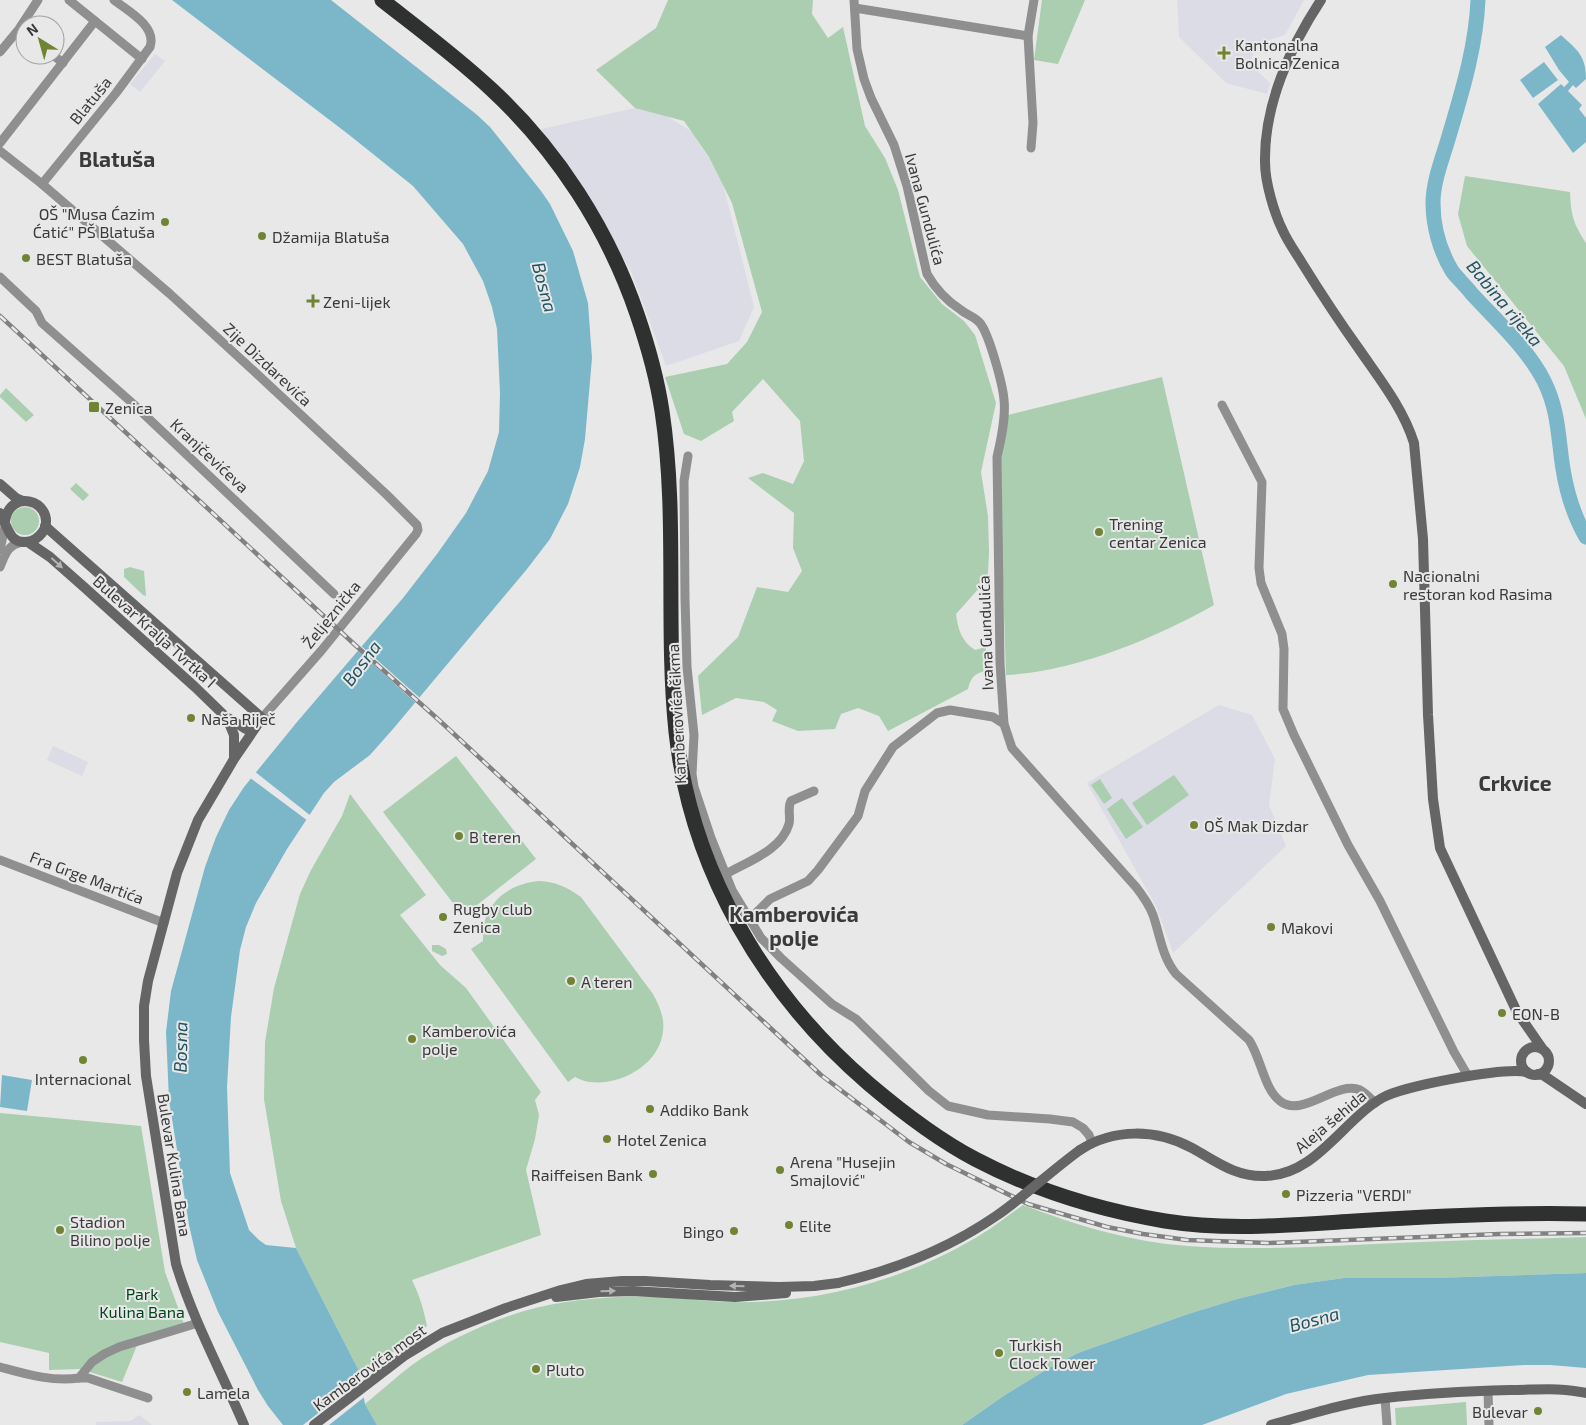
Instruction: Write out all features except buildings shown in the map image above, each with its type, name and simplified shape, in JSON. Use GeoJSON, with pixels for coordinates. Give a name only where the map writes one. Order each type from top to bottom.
{"type":"FeatureCollection","features":[{"type":"Feature","properties":{"kind":"highway"},"geometry":{"type":"LineString","coordinates":[[382,0],[491,88],[537,138],[559,166],[596,222],[624,279],[651,360],[662,413],[669,501],[672,683],[678,747],[685,787],[712,871],[739,928],[750,948],[777,986],[820,1038],[892,1104],[927,1130],[974,1159],[1058,1195],[1130,1214],[1171,1222],[1220,1226],[1264,1226],[1484,1215],[1586,1214]]}},
{"type":"Feature","properties":{"kind":"street"},"geometry":{"type":"LineString","coordinates":[[30,15],[38,0]]}},
{"type":"Feature","properties":{"kind":"street"},"geometry":{"type":"LineString","coordinates":[[69,0],[142,59]]}},
{"type":"Feature","properties":{"kind":"street","name":"Blatuša"},"geometry":{"type":"LineString","coordinates":[[42,184],[150,47],[152,40],[149,31],[139,19],[114,0]]}},
{"type":"Feature","properties":{"kind":"street"},"geometry":{"type":"LineString","coordinates":[[1031,148],[1033,123],[1028,36],[1034,0]]}},
{"type":"Feature","properties":{"kind":"street"},"geometry":{"type":"LineString","coordinates":[[1320,0],[1305,24],[1280,77],[1266,135],[1264,164],[1267,180],[1283,232],[1325,300],[1394,401],[1407,423],[1414,442],[1423,539],[1428,721],[1436,826],[1440,848],[1521,1020],[1526,1034],[1522,1065],[1527,1072],[1544,1075],[1586,1104]]}},
{"type":"Feature","properties":{"kind":"street"},"geometry":{"type":"LineString","coordinates":[[854,4],[1028,36]]}},
{"type":"Feature","properties":{"kind":"street","name":"Ivana Gundulića"},"geometry":{"type":"LineString","coordinates":[[854,4],[857,49],[864,80],[894,145],[907,186],[927,274],[933,284],[952,304],[979,322],[983,328],[991,349],[1004,401],[1002,435],[997,457],[999,634],[1004,724],[1012,748],[1136,887],[1147,903],[1170,966],[1176,974],[1249,1040],[1256,1051],[1269,1087],[1279,1101],[1285,1105],[1301,1105],[1341,1090],[1352,1088],[1363,1092],[1374,1103]]}},
{"type":"Feature","properties":{"kind":"street"},"geometry":{"type":"LineString","coordinates":[[65,60],[96,21]]}},
{"type":"Feature","properties":{"kind":"street"},"geometry":{"type":"LineString","coordinates":[[0,52],[15,38]]}},
{"type":"Feature","properties":{"kind":"street"},"geometry":{"type":"LineString","coordinates":[[0,143],[61,65]]}},
{"type":"Feature","properties":{"kind":"street"},"geometry":{"type":"LineString","coordinates":[[0,151],[42,184]]}},
{"type":"Feature","properties":{"kind":"street","name":"Zije Dizdarevića"},"geometry":{"type":"LineString","coordinates":[[42,184],[256,373],[417,525]]}},
{"type":"Feature","properties":{"kind":"street","name":"Kranjčevićeva"},"geometry":{"type":"LineString","coordinates":[[0,277],[36,311],[42,323],[131,403],[334,594]]}},
{"type":"Feature","properties":{"kind":"street"},"geometry":{"type":"LineString","coordinates":[[1222,405],[1262,482],[1261,583],[1282,634],[1284,649],[1283,709],[1348,845],[1380,901],[1454,1052],[1468,1076]]}},
{"type":"Feature","properties":{"kind":"street","name":"Kamberovića čikma"},"geometry":{"type":"LineString","coordinates":[[688,456],[684,480],[685,600],[687,667],[694,735],[692,774],[694,787],[711,838],[732,890],[760,938],[832,1004],[856,1019],[948,1106],[988,1115],[1073,1122],[1083,1128],[1090,1136],[1092,1143]]}},
{"type":"Feature","properties":{"kind":"street","name":"Bulevar Kralja Tvrtka I"},"geometry":{"type":"LineString","coordinates":[[0,484],[16,498],[34,502],[39,506],[45,515],[45,526],[258,722]]}},
{"type":"Feature","properties":{"kind":"street"},"geometry":{"type":"LineString","coordinates":[[0,550],[3,520],[12,505],[23,501]]}},
{"type":"Feature","properties":{"kind":"street","name":"Bulevar Kralja Tvrtka I"},"geometry":{"type":"LineString","coordinates":[[3,520],[12,537],[25,542],[64,569],[227,718],[234,735],[234,759]]}},
{"type":"Feature","properties":{"kind":"street","name":"Željeznička"},"geometry":{"type":"LineString","coordinates":[[258,722],[326,644],[416,534],[418,530],[417,525]]}},
{"type":"Feature","properties":{"kind":"street"},"geometry":{"type":"LineString","coordinates":[[0,567],[6,551],[14,544],[38,537],[45,526]]}},
{"type":"Feature","properties":{"kind":"street"},"geometry":{"type":"LineString","coordinates":[[750,918],[770,899],[808,881],[818,870],[858,816],[865,791],[892,746],[938,713],[950,710],[993,717],[1004,724]]}},
{"type":"Feature","properties":{"kind":"street"},"geometry":{"type":"LineString","coordinates":[[227,718],[246,729],[258,722]]}},
{"type":"Feature","properties":{"kind":"street","name":"Bulevar Kulina Bana"},"geometry":{"type":"LineString","coordinates":[[244,1423],[185,1293],[176,1264],[146,1076],[144,1006],[148,981],[177,873],[198,820],[258,722]]}},
{"type":"Feature","properties":{"kind":"street"},"geometry":{"type":"LineString","coordinates":[[726,874],[772,848],[780,841],[790,822],[789,804],[791,801],[814,791]]}},
{"type":"Feature","properties":{"kind":"street","name":"Fra Grge Martića"},"geometry":{"type":"LineString","coordinates":[[0,860],[164,923]]}},
{"type":"Feature","properties":{"kind":"street"},"geometry":{"type":"LineString","coordinates":[[1521,1020],[1548,1054],[1549,1064],[1565,1089]]}},
{"type":"Feature","properties":{"kind":"street"},"geometry":{"type":"LineString","coordinates":[[1523,1054],[1533,1047],[1542,1048]]}},
{"type":"Feature","properties":{"kind":"street","name":"Aleja šehida"},"geometry":{"type":"LineString","coordinates":[[1490,1073],[1523,1054]]}},
{"type":"Feature","properties":{"kind":"street"},"geometry":{"type":"LineString","coordinates":[[1538,1074],[1545,1071],[1549,1064]]}},
{"type":"Feature","properties":{"kind":"street","name":"Aleja šehida"},"geometry":{"type":"LineString","coordinates":[[838,1283],[885,1271],[953,1241],[995,1216],[1080,1150],[1105,1138],[1122,1134],[1161,1136],[1176,1140],[1193,1148],[1223,1167],[1237,1173],[1251,1176],[1275,1175],[1288,1172],[1311,1159],[1360,1114],[1384,1096],[1434,1082],[1468,1076],[1521,1070],[1527,1072]]}},
{"type":"Feature","properties":{"kind":"street","name":"Kamberovića most"},"geometry":{"type":"LineString","coordinates":[[314,1425],[404,1356],[442,1334],[525,1302],[569,1288],[610,1282],[646,1281],[779,1287],[838,1283]]}},
{"type":"Feature","properties":{"kind":"street"},"geometry":{"type":"LineString","coordinates":[[79,1378],[92,1362],[119,1347],[198,1323]]}},
{"type":"Feature","properties":{"kind":"street"},"geometry":{"type":"LineString","coordinates":[[0,1367],[36,1377],[69,1380],[88,1378],[148,1398]]}},
{"type":"Feature","properties":{"kind":"street"},"geometry":{"type":"LineString","coordinates":[[1271,1425],[1334,1408],[1385,1398],[1488,1391],[1556,1389],[1586,1393]]}},
{"type":"Feature","properties":{"kind":"street"},"geometry":{"type":"LineString","coordinates":[[1488,1391],[1489,1425]]}},
{"type":"Feature","properties":{"kind":"street"},"geometry":{"type":"LineString","coordinates":[[1385,1398],[1387,1425]]}},
{"type":"Feature","properties":{"kind":"shaded area","name":"Kantonalna Bolnica Zenica"},"geometry":{"type":"Polygon","coordinates":[[[1177,0],[1304,0],[1285,35],[1256,44],[1249,67],[1270,83],[1267,94],[1226,83],[1179,37],[1177,0]]]}},
{"type":"Feature","properties":{"kind":"shaded area"},"geometry":{"type":"Polygon","coordinates":[[[155,54],[165,61],[140,92],[130,84],[155,54]]]}},
{"type":"Feature","properties":{"kind":"shaded area"},"geometry":{"type":"Polygon","coordinates":[[[648,105],[691,131],[721,176],[754,307],[739,341],[666,366],[631,271],[541,129],[648,105]]]}},
{"type":"Feature","properties":{"kind":"shaded area","name":"OŠ Mak Dizdar"},"geometry":{"type":"Polygon","coordinates":[[[1219,705],[1252,715],[1275,759],[1269,805],[1286,846],[1173,953],[1156,906],[1087,783],[1219,705]]]}},
{"type":"Feature","properties":{"kind":"shaded area"},"geometry":{"type":"Polygon","coordinates":[[[53,746],[88,762],[82,776],[47,760],[53,746]]]}},
{"type":"Feature","properties":{"kind":"shaded area"},"geometry":{"type":"Polygon","coordinates":[[[139,1415],[152,1425],[96,1425],[96,1422],[131,1421],[139,1415]]]}},
{"type":"Feature","properties":{"kind":"green space"},"geometry":{"type":"Polygon","coordinates":[[[668,0],[813,0],[812,14],[828,38],[843,27],[865,126],[885,158],[898,190],[920,277],[942,304],[964,321],[975,335],[996,403],[981,472],[988,516],[988,573],[981,586],[956,614],[959,630],[966,643],[975,650],[986,647],[986,671],[974,676],[968,689],[888,731],[879,716],[858,708],[841,714],[835,729],[798,731],[772,721],[777,710],[764,702],[736,698],[702,715],[698,676],[738,637],[757,587],[788,592],[802,571],[793,548],[794,513],[748,478],[763,473],[793,484],[804,461],[800,421],[763,379],[732,412],[734,421],[701,441],[684,434],[665,377],[727,364],[747,342],[762,312],[732,203],[709,157],[684,121],[635,108],[596,70],[656,28],[668,0]]]}},
{"type":"Feature","properties":{"kind":"green space"},"geometry":{"type":"Polygon","coordinates":[[[1042,0],[1085,0],[1058,64],[1034,60],[1042,0]]]}},
{"type":"Feature","properties":{"kind":"green space"},"geometry":{"type":"Polygon","coordinates":[[[1465,176],[1570,192],[1574,219],[1586,243],[1586,419],[1564,366],[1467,246],[1458,214],[1465,176]]]}},
{"type":"Feature","properties":{"kind":"green space","name":"Trening centar Zenica"},"geometry":{"type":"Polygon","coordinates":[[[1162,377],[1214,605],[1141,641],[1114,651],[1059,667],[1006,675],[999,458],[1008,415],[1162,377]]]}},
{"type":"Feature","properties":{"kind":"green space"},"geometry":{"type":"Polygon","coordinates":[[[6,388],[34,415],[26,422],[0,397],[6,388]]]}},
{"type":"Feature","properties":{"kind":"green space"},"geometry":{"type":"Polygon","coordinates":[[[76,483],[89,495],[83,501],[70,489],[76,483]]]}},
{"type":"Feature","properties":{"kind":"green space"},"geometry":{"type":"Polygon","coordinates":[[[25,507],[35,511],[39,521],[35,531],[25,535],[15,531],[11,521],[15,511],[25,507]]]}},
{"type":"Feature","properties":{"kind":"green space"},"geometry":{"type":"Polygon","coordinates":[[[130,567],[144,571],[146,596],[124,577],[124,569],[130,567]]]}},
{"type":"Feature","properties":{"kind":"green space","name":"B teren"},"geometry":{"type":"Polygon","coordinates":[[[456,756],[536,859],[463,916],[383,812],[456,756]]]}},
{"type":"Feature","properties":{"kind":"green space"},"geometry":{"type":"Polygon","coordinates":[[[1174,775],[1189,795],[1147,825],[1132,803],[1174,775]]]}},
{"type":"Feature","properties":{"kind":"green space"},"geometry":{"type":"Polygon","coordinates":[[[1100,779],[1112,798],[1104,804],[1091,785],[1100,779]]]}},
{"type":"Feature","properties":{"kind":"green space","name":"Kamberovića polje"},"geometry":{"type":"Polygon","coordinates":[[[350,794],[426,895],[400,915],[440,965],[466,988],[541,1092],[535,1100],[539,1115],[535,1139],[526,1170],[541,1235],[412,1280],[421,1302],[427,1326],[370,1370],[359,1371],[296,1248],[281,1201],[264,1099],[265,1042],[274,988],[300,894],[311,870],[342,816],[350,794]]]}},
{"type":"Feature","properties":{"kind":"green space"},"geometry":{"type":"Polygon","coordinates":[[[1122,798],[1143,827],[1126,839],[1107,809],[1122,798]]]}},
{"type":"Feature","properties":{"kind":"green space"},"geometry":{"type":"Polygon","coordinates":[[[539,881],[561,886],[581,897],[653,994],[663,1021],[660,1043],[647,1063],[626,1076],[602,1082],[586,1082],[575,1077],[568,1082],[471,949],[483,941],[486,917],[494,902],[500,896],[514,887],[539,881]]]}},
{"type":"Feature","properties":{"kind":"green space"},"geometry":{"type":"Polygon","coordinates":[[[432,945],[439,945],[446,949],[447,954],[442,956],[432,951],[432,945]]]}},
{"type":"Feature","properties":{"kind":"green space","name":"Stadion Bilino polje"},"geometry":{"type":"Polygon","coordinates":[[[0,1113],[141,1126],[165,1272],[184,1324],[140,1338],[122,1382],[80,1369],[49,1370],[49,1353],[0,1342],[0,1113]]]}},
{"type":"Feature","properties":{"kind":"green space"},"geometry":{"type":"Polygon","coordinates":[[[1023,1205],[1124,1237],[1188,1246],[1292,1247],[1586,1237],[1586,1273],[1435,1278],[1344,1278],[1294,1285],[1237,1299],[1188,1314],[1078,1353],[1005,1395],[962,1425],[377,1425],[365,1404],[400,1374],[438,1348],[481,1327],[524,1311],[557,1303],[611,1297],[663,1297],[722,1302],[762,1302],[793,1299],[855,1288],[885,1279],[943,1255],[984,1233],[1023,1205]]]}},
{"type":"Feature","properties":{"kind":"green space"},"geometry":{"type":"Polygon","coordinates":[[[1466,1402],[1467,1425],[1396,1425],[1395,1408],[1466,1402]]]}},
{"type":"Feature","properties":{"kind":"water","name":"Bosna"},"geometry":{"type":"Polygon","coordinates":[[[172,0],[331,0],[490,127],[550,204],[573,251],[588,303],[592,358],[585,439],[580,467],[568,504],[550,539],[527,569],[370,755],[334,782],[324,793],[287,849],[256,903],[246,927],[240,950],[231,1017],[227,1087],[230,1173],[249,1230],[266,1245],[296,1248],[359,1371],[365,1404],[377,1425],[283,1425],[258,1390],[218,1312],[197,1260],[189,1225],[169,1100],[166,1032],[171,991],[205,867],[216,837],[229,810],[244,787],[403,598],[437,554],[466,513],[488,471],[499,432],[500,393],[497,329],[483,281],[463,244],[413,186],[172,0]]]}},
{"type":"Feature","properties":{"kind":"water"},"geometry":{"type":"Polygon","coordinates":[[[1561,35],[1580,54],[1586,71],[1586,79],[1576,88],[1573,85],[1568,91],[1582,105],[1579,109],[1586,118],[1586,142],[1573,153],[1538,104],[1561,84],[1564,87],[1569,82],[1545,47],[1561,35]]]}},
{"type":"Feature","properties":{"kind":"water"},"geometry":{"type":"Polygon","coordinates":[[[1544,62],[1558,80],[1533,98],[1520,80],[1544,62]]]}},
{"type":"Feature","properties":{"kind":"water"},"geometry":{"type":"Polygon","coordinates":[[[2,1075],[32,1080],[27,1111],[0,1107],[2,1075]]]}},
{"type":"Feature","properties":{"kind":"water","name":"Bosna"},"geometry":{"type":"Polygon","coordinates":[[[1586,1273],[1586,1368],[1524,1365],[1368,1375],[1286,1394],[1202,1425],[962,1425],[1005,1395],[1078,1353],[1188,1314],[1237,1299],[1294,1285],[1344,1278],[1435,1278],[1586,1273]]]}},
{"type":"Feature","properties":{"kind":"pier"},"geometry":{"type":"Polygon","coordinates":[[[359,644],[421,699],[417,704],[355,648],[359,644]]]}},
{"type":"Feature","properties":{"kind":"pier"},"geometry":{"type":"Polygon","coordinates":[[[254,771],[311,816],[308,821],[249,777],[254,771]]]}},
{"type":"Feature","properties":{"kind":"pier"},"geometry":{"type":"Polygon","coordinates":[[[363,1378],[367,1395],[329,1425],[303,1425],[363,1378]]]}},
{"type":"Feature","properties":{"kind":"waterway","name":"Babina rijeka"},"geometry":{"type":"LineString","coordinates":[[1478,0],[1477,18],[1468,69],[1433,195],[1436,229],[1444,255],[1452,271],[1521,346],[1544,381],[1553,403],[1569,496],[1586,537]]}},
{"type":"Feature","properties":{"kind":"railway"},"geometry":{"type":"LineString","coordinates":[[0,316],[821,1075],[909,1142],[946,1164],[1028,1204],[1107,1227],[1187,1240],[1268,1243],[1500,1234],[1586,1233]]}},
{"type":"Feature","properties":{"kind":"place","name":"Kantonalna Bolnica Zenica"},"geometry":{"type":"Point","coordinates":[1224,53]}},
{"type":"Feature","properties":{"kind":"place","name":"OŠ \"Musa Ćazim Ćatić\" PŠ Blatuša"},"geometry":{"type":"Point","coordinates":[165,222]}},
{"type":"Feature","properties":{"kind":"place","name":"Džamija Blatuša"},"geometry":{"type":"Point","coordinates":[262,236]}},
{"type":"Feature","properties":{"kind":"place","name":"BEST Blatuša"},"geometry":{"type":"Point","coordinates":[26,258]}},
{"type":"Feature","properties":{"kind":"place","name":"Zeni-lijek"},"geometry":{"type":"Point","coordinates":[313,301]}},
{"type":"Feature","properties":{"kind":"place","name":"Zenica"},"geometry":{"type":"Point","coordinates":[94,407]}},
{"type":"Feature","properties":{"kind":"place","name":"Trening centar Zenica"},"geometry":{"type":"Point","coordinates":[1099,532]}},
{"type":"Feature","properties":{"kind":"place","name":"Nacionalni restoran kod Rasima"},"geometry":{"type":"Point","coordinates":[1393,584]}},
{"type":"Feature","properties":{"kind":"place","name":"Naša Riječ"},"geometry":{"type":"Point","coordinates":[191,718]}},
{"type":"Feature","properties":{"kind":"place","name":"OŠ Mak Dizdar"},"geometry":{"type":"Point","coordinates":[1194,825]}},
{"type":"Feature","properties":{"kind":"place","name":"B teren"},"geometry":{"type":"Point","coordinates":[459,836]}},
{"type":"Feature","properties":{"kind":"place","name":"Rugby club Zenica"},"geometry":{"type":"Point","coordinates":[443,917]}},
{"type":"Feature","properties":{"kind":"place","name":"Makovi"},"geometry":{"type":"Point","coordinates":[1271,927]}},
{"type":"Feature","properties":{"kind":"place","name":"A teren"},"geometry":{"type":"Point","coordinates":[571,981]}},
{"type":"Feature","properties":{"kind":"place","name":"EON-B"},"geometry":{"type":"Point","coordinates":[1502,1013]}},
{"type":"Feature","properties":{"kind":"place","name":"Kamberovića polje"},"geometry":{"type":"Point","coordinates":[412,1039]}},
{"type":"Feature","properties":{"kind":"place","name":"Internacional"},"geometry":{"type":"Point","coordinates":[83,1060]}},
{"type":"Feature","properties":{"kind":"place","name":"Addiko Bank"},"geometry":{"type":"Point","coordinates":[650,1109]}},
{"type":"Feature","properties":{"kind":"place","name":"Hotel Zenica"},"geometry":{"type":"Point","coordinates":[607,1139]}},
{"type":"Feature","properties":{"kind":"place","name":"Arena \"Husejin Smajlović\""},"geometry":{"type":"Point","coordinates":[780,1170]}},
{"type":"Feature","properties":{"kind":"place","name":"Raiffeisen Bank"},"geometry":{"type":"Point","coordinates":[653,1174]}},
{"type":"Feature","properties":{"kind":"place","name":"Pizzeria \"VERDI\""},"geometry":{"type":"Point","coordinates":[1286,1194]}},
{"type":"Feature","properties":{"kind":"place","name":"Elite"},"geometry":{"type":"Point","coordinates":[789,1225]}},
{"type":"Feature","properties":{"kind":"place","name":"Stadion Bilino polje"},"geometry":{"type":"Point","coordinates":[60,1230]}},
{"type":"Feature","properties":{"kind":"place","name":"Bingo"},"geometry":{"type":"Point","coordinates":[734,1231]}},
{"type":"Feature","properties":{"kind":"place","name":"Turkish Clock Tower"},"geometry":{"type":"Point","coordinates":[999,1353]}},
{"type":"Feature","properties":{"kind":"place","name":"Pluto"},"geometry":{"type":"Point","coordinates":[536,1369]}},
{"type":"Feature","properties":{"kind":"place","name":"Lamela"},"geometry":{"type":"Point","coordinates":[187,1392]}},
{"type":"Feature","properties":{"kind":"place","name":"Bulevar"},"geometry":{"type":"Point","coordinates":[1538,1411]}},
{"type":"Feature","properties":{"kind":"district","name":"Blatuša"},"geometry":{"type":"Point","coordinates":[117,158]}},
{"type":"Feature","properties":{"kind":"district","name":"Crkvice"},"geometry":{"type":"Point","coordinates":[1515,782]}},
{"type":"Feature","properties":{"kind":"district","name":"Kamberovića polje"},"geometry":{"type":"Point","coordinates":[794,925]}},
{"type":"Feature","properties":{"kind":"park label","name":"Park Kulina Bana"},"geometry":{"type":"Point","coordinates":[142,1302]}}]}
